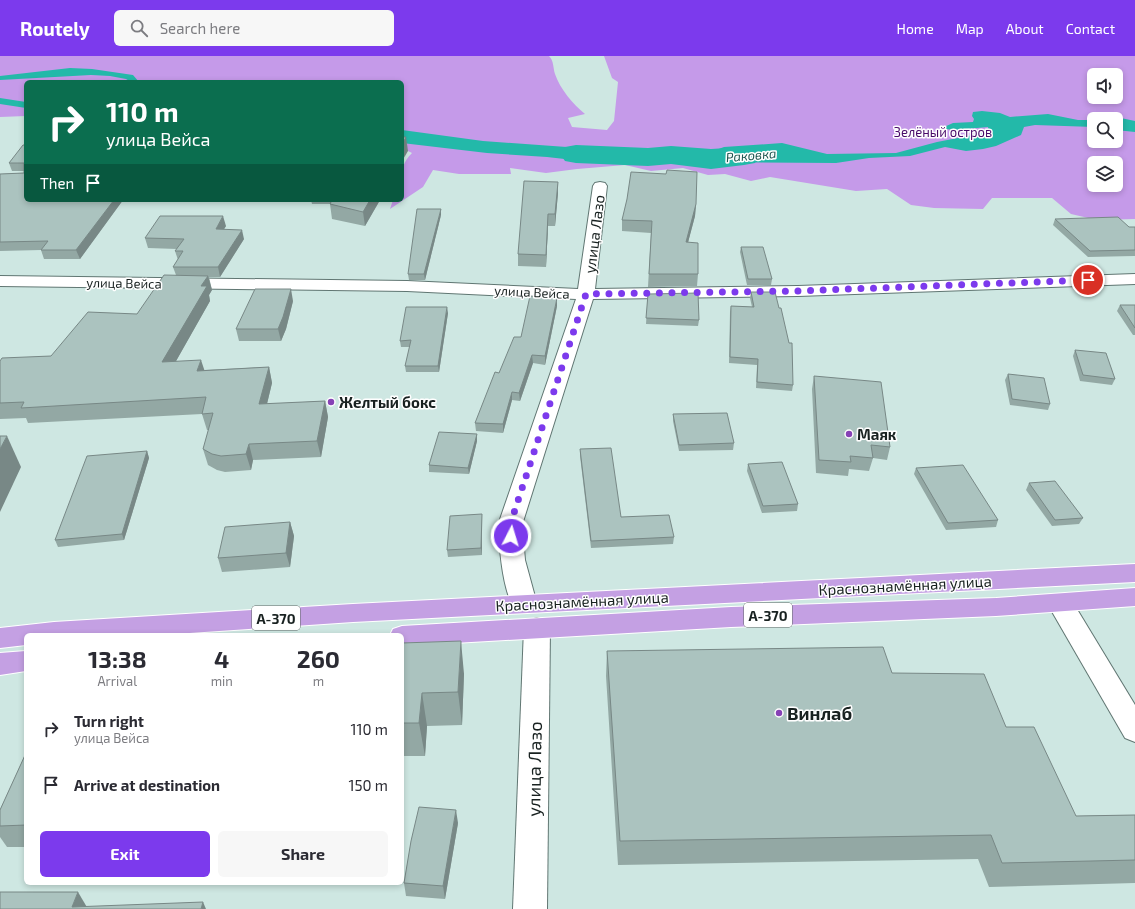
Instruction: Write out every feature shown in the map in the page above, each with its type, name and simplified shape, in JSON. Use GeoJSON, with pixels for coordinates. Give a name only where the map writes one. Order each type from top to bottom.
{"type":"FeatureCollection","features":[{"type":"Feature","properties":{"kind":"highway","name":"Краснознамённая улица"},"geometry":{"type":"LineString","coordinates":[[404,636],[530,616],[907,585],[1135,573]]}},
{"type":"Feature","properties":{"kind":"highway"},"geometry":{"type":"LineString","coordinates":[[907,585],[917,610]]}},
{"type":"Feature","properties":{"kind":"highway","name":"Краснознамённая улица"},"geometry":{"type":"LineString","coordinates":[[59,633],[353,613],[731,617],[917,610],[1135,597]]}},
{"type":"Feature","properties":{"kind":"highway","name":"Краснознамённая улица"},"geometry":{"type":"LineString","coordinates":[[0,638],[24,635]]}},
{"type":"Feature","properties":{"kind":"highway"},"geometry":{"type":"LineString","coordinates":[[0,664],[24,661]]}},
{"type":"Feature","properties":{"kind":"street","name":"улица Лазо"},"geometry":{"type":"LineString","coordinates":[[530,909],[530,616],[513,560],[510,525],[586,294],[600,186]]}},
{"type":"Feature","properties":{"kind":"street","name":"улица Вейса"},"geometry":{"type":"LineString","coordinates":[[0,281],[407,286],[586,294],[798,291],[1135,279]]}},
{"type":"Feature","properties":{"kind":"street"},"geometry":{"type":"LineString","coordinates":[[1060,602],[1135,730]]}},
{"type":"Feature","properties":{"kind":"green space","name":"Зелёный остров"},"geometry":{"type":"Polygon","coordinates":[[[0,56],[549,56],[552,60],[555,74],[560,85],[576,106],[585,114],[568,118],[572,127],[607,130],[614,121],[618,82],[612,78],[604,56],[1135,56],[1135,219],[1097,220],[1071,214],[1052,198],[992,198],[983,209],[934,208],[911,205],[887,189],[856,191],[770,177],[751,181],[725,174],[708,175],[683,168],[651,171],[625,165],[546,173],[510,168],[511,174],[459,174],[433,170],[423,187],[404,200],[404,166],[412,153],[404,150],[404,80],[24,80],[24,116],[0,117],[0,56]]]}},
{"type":"Feature","properties":{"kind":"green space","name":"Зелёный остров"},"geometry":{"type":"Polygon","coordinates":[[[392,202],[400,202],[390,209],[392,202]]]}},
{"type":"Feature","properties":{"kind":"water"},"geometry":{"type":"Polygon","coordinates":[[[70,68],[92,69],[133,75],[137,80],[91,75],[0,80],[0,76],[70,68]]]}},
{"type":"Feature","properties":{"kind":"water"},"geometry":{"type":"Polygon","coordinates":[[[0,98],[24,102],[24,108],[0,104],[0,98]]]}},
{"type":"Feature","properties":{"kind":"water"},"geometry":{"type":"Polygon","coordinates":[[[982,111],[1000,113],[1010,117],[1048,114],[1078,120],[1087,120],[1087,127],[1035,125],[1024,127],[1021,135],[996,146],[983,149],[966,151],[945,147],[910,156],[869,158],[836,163],[707,162],[679,161],[668,158],[677,153],[707,157],[716,150],[724,147],[782,143],[827,154],[896,153],[937,142],[989,132],[988,127],[955,130],[945,129],[944,127],[953,123],[973,122],[973,112],[982,111]]]}},
{"type":"Feature","properties":{"kind":"water"},"geometry":{"type":"Polygon","coordinates":[[[1123,118],[1135,121],[1135,132],[1123,131],[1123,118]]]}},
{"type":"Feature","properties":{"kind":"water"},"geometry":{"type":"Polygon","coordinates":[[[404,130],[483,141],[608,150],[648,157],[645,159],[600,163],[547,157],[487,153],[404,143],[404,130]]]}},
{"type":"Feature","properties":{"kind":"building"},"geometry":{"type":"Polygon","coordinates":[[[23,145],[24,145],[24,163],[9,163],[23,145]]]}},
{"type":"Feature","properties":{"kind":"building"},"geometry":{"type":"Polygon","coordinates":[[[667,170],[697,172],[696,204],[686,242],[698,243],[698,274],[649,274],[652,221],[622,220],[631,172],[666,174],[667,170]]]}},
{"type":"Feature","properties":{"kind":"building"},"geometry":{"type":"Polygon","coordinates":[[[24,173],[24,202],[112,202],[76,250],[41,250],[48,241],[0,242],[0,174],[24,173]]]}},
{"type":"Feature","properties":{"kind":"building"},"geometry":{"type":"Polygon","coordinates":[[[524,181],[558,182],[555,214],[548,214],[546,255],[518,254],[524,181]]]}},
{"type":"Feature","properties":{"kind":"building"},"geometry":{"type":"Polygon","coordinates":[[[331,202],[369,202],[363,212],[330,204],[331,202]]]}},
{"type":"Feature","properties":{"kind":"building"},"geometry":{"type":"Polygon","coordinates":[[[417,209],[441,209],[424,274],[408,274],[417,209]]]}},
{"type":"Feature","properties":{"kind":"building"},"geometry":{"type":"Polygon","coordinates":[[[160,216],[223,216],[216,229],[242,230],[218,267],[173,267],[183,251],[175,251],[184,239],[145,238],[160,216]]]}},
{"type":"Feature","properties":{"kind":"building"},"geometry":{"type":"Polygon","coordinates":[[[1118,217],[1129,227],[1135,227],[1135,250],[1090,251],[1055,219],[1118,217]]]}},
{"type":"Feature","properties":{"kind":"building"},"geometry":{"type":"Polygon","coordinates":[[[741,247],[763,247],[772,279],[748,279],[741,247]]]}},
{"type":"Feature","properties":{"kind":"building"},"geometry":{"type":"Polygon","coordinates":[[[164,275],[208,276],[201,286],[207,286],[162,362],[201,360],[197,371],[269,367],[259,404],[325,401],[317,441],[249,444],[246,454],[221,456],[212,454],[203,449],[213,413],[202,414],[206,397],[21,408],[24,402],[0,403],[0,361],[2,358],[51,356],[88,312],[137,314],[164,275]]]}},
{"type":"Feature","properties":{"kind":"building"},"geometry":{"type":"Polygon","coordinates":[[[255,289],[291,289],[278,329],[236,329],[255,289]]]}},
{"type":"Feature","properties":{"kind":"building"},"geometry":{"type":"Polygon","coordinates":[[[751,292],[775,292],[779,308],[781,308],[789,343],[792,343],[793,385],[757,382],[758,359],[730,357],[731,306],[754,307],[751,292]]]}},
{"type":"Feature","properties":{"kind":"building"},"geometry":{"type":"Polygon","coordinates":[[[698,293],[699,320],[646,318],[648,294],[698,293]]]}},
{"type":"Feature","properties":{"kind":"building"},"geometry":{"type":"Polygon","coordinates":[[[530,296],[557,298],[545,356],[532,355],[519,393],[512,392],[503,424],[475,423],[495,372],[499,373],[514,337],[521,337],[530,296]]]}},
{"type":"Feature","properties":{"kind":"building"},"geometry":{"type":"Polygon","coordinates":[[[1120,305],[1135,305],[1135,328],[1120,305]]]}},
{"type":"Feature","properties":{"kind":"building"},"geometry":{"type":"Polygon","coordinates":[[[406,307],[447,307],[438,366],[405,366],[411,340],[400,341],[406,307]]]}},
{"type":"Feature","properties":{"kind":"building"},"geometry":{"type":"Polygon","coordinates":[[[1075,350],[1106,353],[1115,379],[1083,375],[1075,350]]]}},
{"type":"Feature","properties":{"kind":"building"},"geometry":{"type":"Polygon","coordinates":[[[1008,374],[1044,378],[1050,404],[1012,399],[1008,374]]]}},
{"type":"Feature","properties":{"kind":"building","name":"Маяк"},"geometry":{"type":"Polygon","coordinates":[[[814,376],[881,382],[890,447],[871,445],[873,458],[850,456],[851,462],[819,460],[814,376]]]}},
{"type":"Feature","properties":{"kind":"building"},"geometry":{"type":"Polygon","coordinates":[[[727,413],[734,443],[679,445],[673,414],[727,413]]]}},
{"type":"Feature","properties":{"kind":"building"},"geometry":{"type":"Polygon","coordinates":[[[439,432],[477,434],[468,468],[429,465],[439,432]]]}},
{"type":"Feature","properties":{"kind":"building"},"geometry":{"type":"Polygon","coordinates":[[[0,436],[7,436],[0,449],[0,436]]]}},
{"type":"Feature","properties":{"kind":"building"},"geometry":{"type":"Polygon","coordinates":[[[611,448],[621,517],[669,515],[674,537],[591,541],[580,449],[611,448]]]}},
{"type":"Feature","properties":{"kind":"building"},"geometry":{"type":"Polygon","coordinates":[[[147,451],[122,534],[55,540],[87,456],[147,451]]]}},
{"type":"Feature","properties":{"kind":"building"},"geometry":{"type":"Polygon","coordinates":[[[782,462],[798,504],[763,506],[748,464],[782,462]]]}},
{"type":"Feature","properties":{"kind":"building"},"geometry":{"type":"Polygon","coordinates":[[[963,465],[998,520],[948,523],[916,468],[963,465]]]}},
{"type":"Feature","properties":{"kind":"building"},"geometry":{"type":"Polygon","coordinates":[[[1055,481],[1083,518],[1055,520],[1029,483],[1055,481]]]}},
{"type":"Feature","properties":{"kind":"building"},"geometry":{"type":"Polygon","coordinates":[[[482,514],[481,548],[447,550],[450,516],[482,514]]]}},
{"type":"Feature","properties":{"kind":"building"},"geometry":{"type":"Polygon","coordinates":[[[290,522],[286,553],[218,558],[225,527],[290,522]]]}},
{"type":"Feature","properties":{"kind":"building"},"geometry":{"type":"Polygon","coordinates":[[[461,641],[458,692],[422,693],[419,723],[404,723],[404,643],[461,641]]]}},
{"type":"Feature","properties":{"kind":"building"},"geometry":{"type":"Polygon","coordinates":[[[883,647],[892,673],[984,674],[1006,727],[1034,727],[1076,816],[1135,815],[1135,860],[1002,863],[991,835],[620,841],[607,651],[883,647]]]}},
{"type":"Feature","properties":{"kind":"building"},"geometry":{"type":"Polygon","coordinates":[[[24,757],[24,825],[0,826],[0,810],[24,757]]]}},
{"type":"Feature","properties":{"kind":"building"},"geometry":{"type":"Polygon","coordinates":[[[419,807],[456,810],[443,886],[404,883],[411,841],[419,807]]]}},
{"type":"Feature","properties":{"kind":"building"},"geometry":{"type":"Polygon","coordinates":[[[0,892],[78,892],[72,907],[203,902],[201,909],[0,909],[0,892]]]}},
{"type":"Feature","properties":{"kind":"waterway","name":"Раковка"},"geometry":{"type":"LineString","coordinates":[[576,154],[648,157],[671,155],[711,159],[744,156]]}},
{"type":"Feature","properties":{"kind":"place","name":"Желтый бокс"},"geometry":{"type":"Point","coordinates":[331,402]}},
{"type":"Feature","properties":{"kind":"place","name":"Маяк"},"geometry":{"type":"Point","coordinates":[849,434]}},
{"type":"Feature","properties":{"kind":"place","name":"Винлаб"},"geometry":{"type":"Point","coordinates":[779,713]}},
{"type":"Feature","properties":{"kind":"route"},"geometry":{"type":"LineString","coordinates":[[511,536],[510,525],[586,294],[798,291],[1088,280]]}}]}
